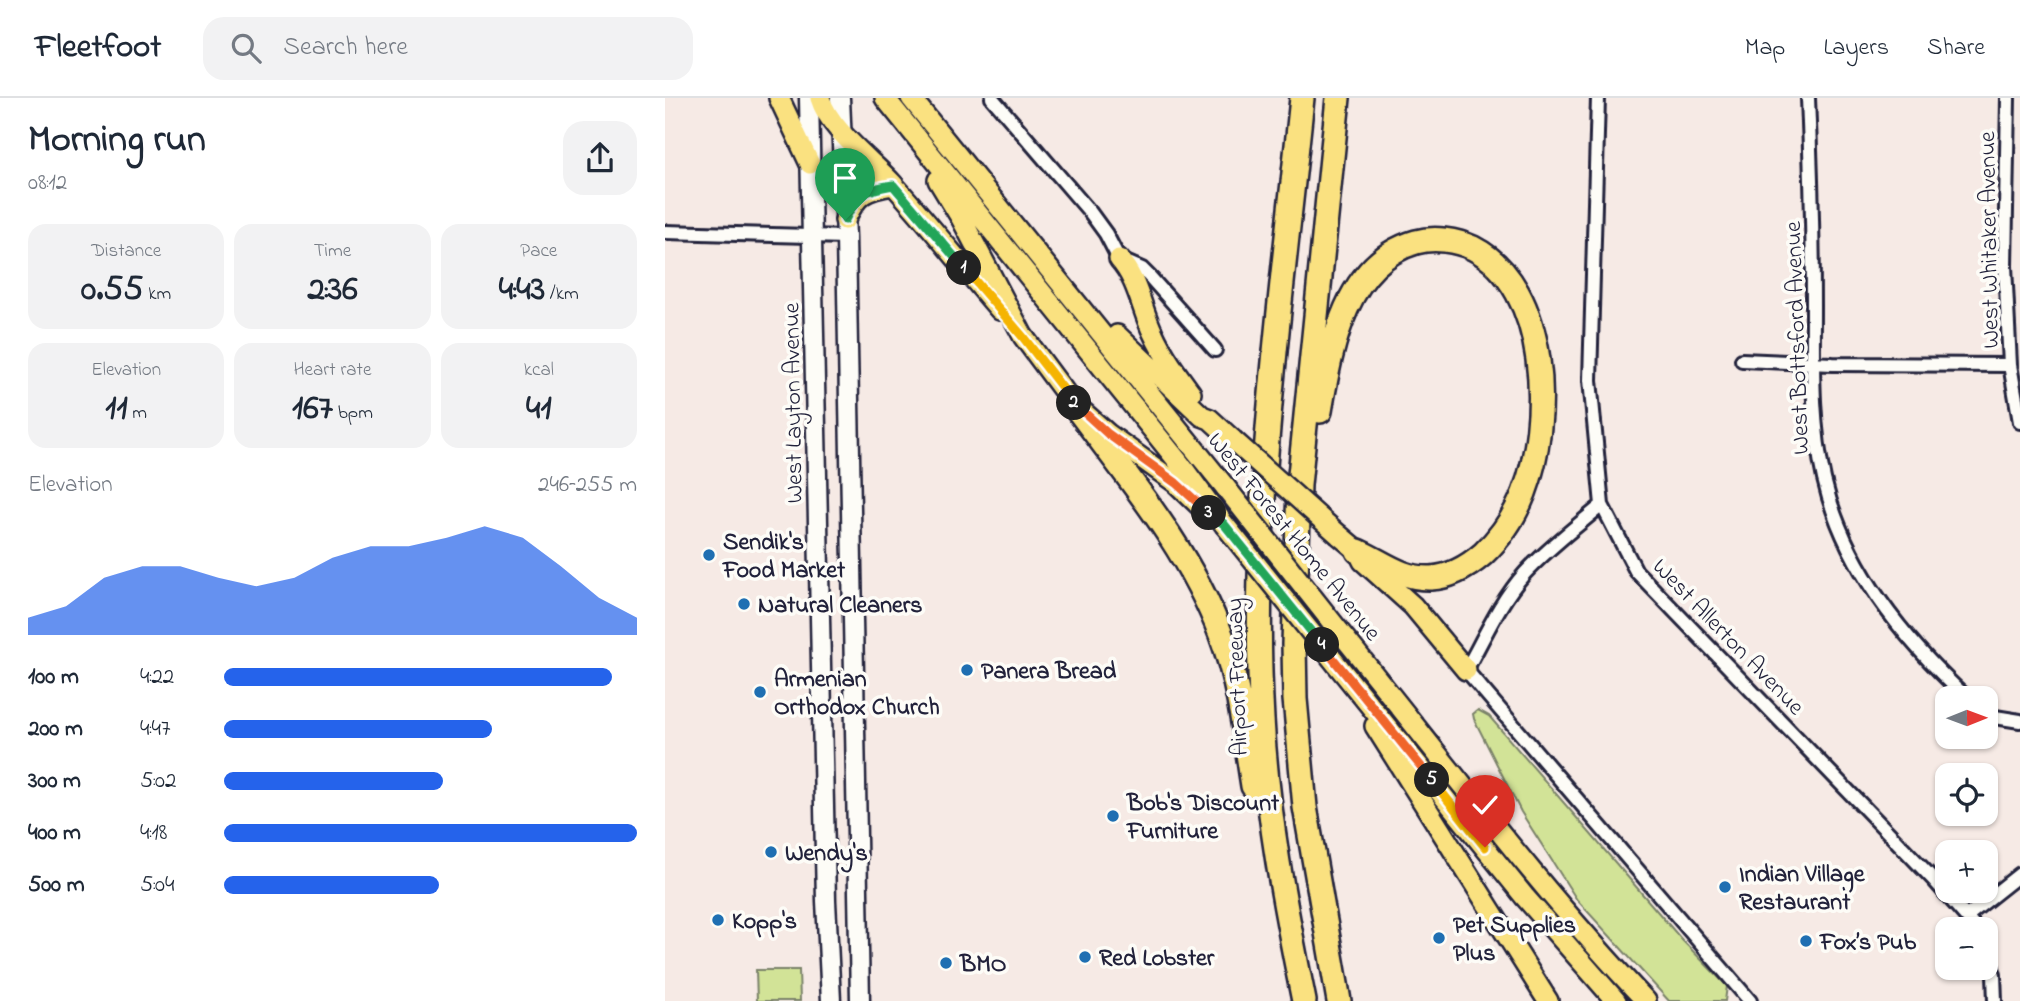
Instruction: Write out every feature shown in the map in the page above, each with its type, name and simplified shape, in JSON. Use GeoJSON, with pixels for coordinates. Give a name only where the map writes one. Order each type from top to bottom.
{"type":"FeatureCollection","features":[{"type":"Feature","properties":{"kind":"highway","name":"Airport Freeway"},"geometry":{"type":"LineString","coordinates":[[1303,98],[1261,515],[1259,628],[1262,718],[1269,802],[1286,913],[1304,1001]]}},
{"type":"Feature","properties":{"kind":"highway"},"geometry":{"type":"LineString","coordinates":[[1338,98],[1299,485],[1294,643],[1299,749],[1313,859],[1339,1001]]}},
{"type":"Feature","properties":{"kind":"highway"},"geometry":{"type":"LineString","coordinates":[[1299,485],[1313,451],[1329,361],[1338,328],[1345,310],[1365,278],[1397,249],[1422,241],[1444,240],[1467,245],[1495,262],[1517,292],[1525,311],[1532,331],[1539,369],[1537,440],[1530,474],[1515,513],[1497,539],[1476,559],[1450,574],[1434,578],[1402,574],[1358,551]]}},
{"type":"Feature","properties":{"kind":"highway"},"geometry":{"type":"LineString","coordinates":[[1072,402],[1188,563],[1222,637],[1237,690],[1268,878],[1286,913]]}},
{"type":"Feature","properties":{"kind":"main road"},"geometry":{"type":"LineString","coordinates":[[779,98],[810,164]]}},
{"type":"Feature","properties":{"kind":"main road","name":"West Layton Avenue"},"geometry":{"type":"LineString","coordinates":[[809,98],[826,891],[831,1001]]}},
{"type":"Feature","properties":{"kind":"main road"},"geometry":{"type":"LineString","coordinates":[[820,98],[828,115],[842,132],[893,185],[1023,337],[1072,402],[1108,434],[1176,483],[1224,524]]}},
{"type":"Feature","properties":{"kind":"main road"},"geometry":{"type":"LineString","coordinates":[[840,98],[845,228],[860,1001]]}},
{"type":"Feature","properties":{"kind":"main road","name":"West Forest Home Avenue"},"geometry":{"type":"LineString","coordinates":[[885,98],[1524,896],[1616,1001]]}},
{"type":"Feature","properties":{"kind":"main road","name":"West Forest Home Avenue"},"geometry":{"type":"LineString","coordinates":[[911,98],[1546,887],[1646,1001]]}},
{"type":"Feature","properties":{"kind":"main road"},"geometry":{"type":"LineString","coordinates":[[931,156],[936,177],[961,218],[1023,337]]}},
{"type":"Feature","properties":{"kind":"main road"},"geometry":{"type":"LineString","coordinates":[[845,228],[857,197],[876,188],[893,185]]}},
{"type":"Feature","properties":{"kind":"main road"},"geometry":{"type":"LineString","coordinates":[[1119,259],[1132,278],[1153,332],[1173,368],[1206,409],[1210,419]]}},
{"type":"Feature","properties":{"kind":"main road"},"geometry":{"type":"LineString","coordinates":[[1087,315],[1113,332],[1202,416],[1210,419],[1358,551],[1363,561],[1413,606],[1466,670]]}},
{"type":"Feature","properties":{"kind":"main road"},"geometry":{"type":"LineString","coordinates":[[1343,672],[1548,1001]]}},
{"type":"Feature","properties":{"kind":"street"},"geometry":{"type":"LineString","coordinates":[[992,98],[1090,212],[1119,259],[1142,269],[1150,276],[1215,350]]}},
{"type":"Feature","properties":{"kind":"street","name":"West Allerton Avenue"},"geometry":{"type":"LineString","coordinates":[[1598,98],[1590,380],[1602,505],[1636,571],[1967,916]]}},
{"type":"Feature","properties":{"kind":"street","name":"West Bottsford Avenue"},"geometry":{"type":"LineString","coordinates":[[1808,98],[1815,425],[1824,480],[1844,538],[1867,582],[1899,626],[1955,686]]}},
{"type":"Feature","properties":{"kind":"street","name":"West Whitaker Avenue"},"geometry":{"type":"LineString","coordinates":[[2008,98],[2005,266],[2010,365],[2020,422]]}},
{"type":"Feature","properties":{"kind":"street"},"geometry":{"type":"LineString","coordinates":[[665,232],[813,237],[845,228]]}},
{"type":"Feature","properties":{"kind":"street"},"geometry":{"type":"LineString","coordinates":[[1742,360],[2010,365]]}},
{"type":"Feature","properties":{"kind":"street"},"geometry":{"type":"LineString","coordinates":[[1602,505],[1553,546],[1524,575],[1494,618],[1466,670],[1750,1001]]}},
{"type":"Feature","properties":{"kind":"street"},"geometry":{"type":"LineString","coordinates":[[1999,718],[2020,721]]}},
{"type":"Feature","properties":{"kind":"street"},"geometry":{"type":"LineString","coordinates":[[1967,916],[2020,874]]}},
{"type":"Feature","properties":{"kind":"street"},"geometry":{"type":"LineString","coordinates":[[1993,980],[1995,1001]]}},
{"type":"Feature","properties":{"kind":"green space"},"geometry":{"type":"Polygon","coordinates":[[[1478,710],[1489,716],[1682,940],[1727,986],[1725,1001],[1669,1001],[1577,900],[1521,812],[1474,719],[1473,714],[1478,710]]]}},
{"type":"Feature","properties":{"kind":"green space"},"geometry":{"type":"Polygon","coordinates":[[[756,970],[799,970],[800,1001],[757,1001],[756,970]]]}},
{"type":"Feature","properties":{"kind":"place","name":"Sendik's Food Market"},"geometry":{"type":"Point","coordinates":[709,555]}},
{"type":"Feature","properties":{"kind":"place","name":"Natural Cleaners"},"geometry":{"type":"Point","coordinates":[744,604]}},
{"type":"Feature","properties":{"kind":"place","name":"Panera Bread"},"geometry":{"type":"Point","coordinates":[967,670]}},
{"type":"Feature","properties":{"kind":"place","name":"Armenian Orthodox Church"},"geometry":{"type":"Point","coordinates":[760,692]}},
{"type":"Feature","properties":{"kind":"place","name":"Bob's Discount Furniture"},"geometry":{"type":"Point","coordinates":[1113,816]}},
{"type":"Feature","properties":{"kind":"place","name":"Wendy's"},"geometry":{"type":"Point","coordinates":[771,852]}},
{"type":"Feature","properties":{"kind":"place","name":"Indian Village Restaurant"},"geometry":{"type":"Point","coordinates":[1725,887]}},
{"type":"Feature","properties":{"kind":"place","name":"Kopp's"},"geometry":{"type":"Point","coordinates":[718,920]}},
{"type":"Feature","properties":{"kind":"place","name":"Pet Supplies Plus"},"geometry":{"type":"Point","coordinates":[1439,938]}},
{"type":"Feature","properties":{"kind":"place","name":"Fox’s Pub"},"geometry":{"type":"Point","coordinates":[1806,941]}},
{"type":"Feature","properties":{"kind":"place","name":"Red Lobster"},"geometry":{"type":"Point","coordinates":[1085,957]}},
{"type":"Feature","properties":{"kind":"place","name":"BMO"},"geometry":{"type":"Point","coordinates":[946,963]}},
{"type":"Feature","properties":{"kind":"route"},"geometry":{"type":"LineString","coordinates":[[845,220],[857,197],[876,188],[893,185],[1023,337],[1072,402],[1108,434],[1176,483],[1224,524],[1485,847]]}}]}
